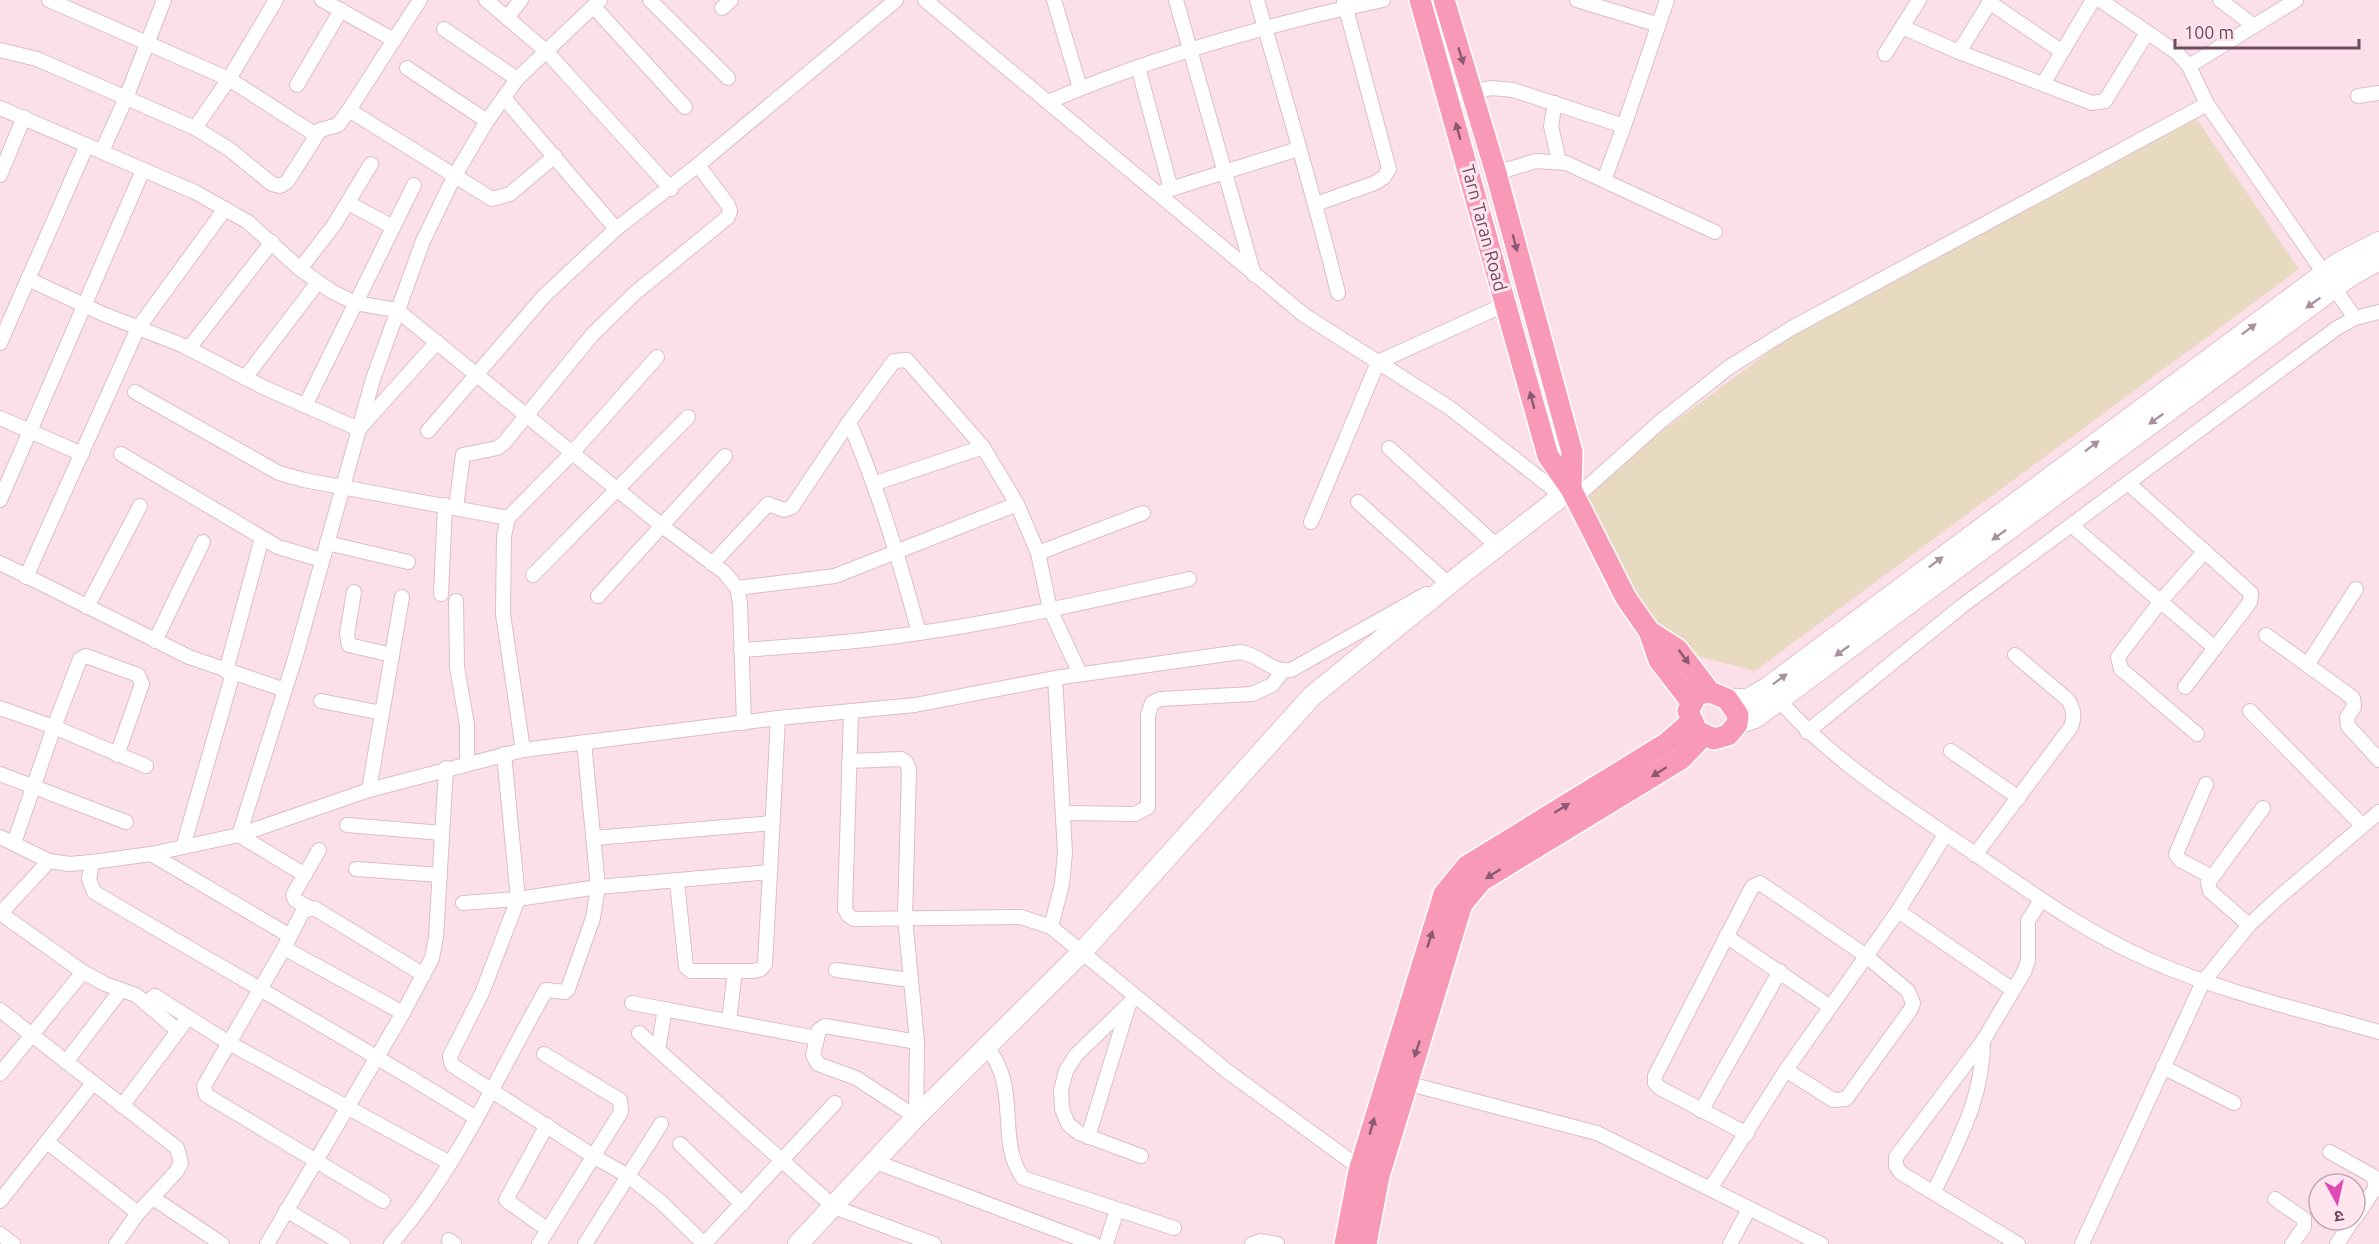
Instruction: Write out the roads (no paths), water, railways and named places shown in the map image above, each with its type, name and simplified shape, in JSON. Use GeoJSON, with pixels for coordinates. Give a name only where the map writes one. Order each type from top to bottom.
{"type":"FeatureCollection","features":[{"type":"Feature","properties":{"kind":"main road","name":"Tarn Taran Road"},"geometry":{"type":"LineString","coordinates":[[1420,0],[1548,456],[1626,598],[1649,632],[1677,649],[1705,710]]}},
{"type":"Feature","properties":{"kind":"main road","name":"Tarn Taran Road"},"geometry":{"type":"LineString","coordinates":[[1444,0],[1496,173],[1572,452],[1569,494]]}},
{"type":"Feature","properties":{"kind":"main road"},"geometry":{"type":"LineString","coordinates":[[1705,710],[1714,740],[1728,735],[1737,724],[1755,718],[2329,281],[2372,244],[2379,242]]}},
{"type":"Feature","properties":{"kind":"main road"},"geometry":{"type":"LineString","coordinates":[[1345,1244],[1360,1168],[1444,894],[1467,866],[1668,743],[1705,710],[1748,699],[1768,687],[2329,281],[2379,260]]}},
{"type":"Feature","properties":{"kind":"main road"},"geometry":{"type":"LineString","coordinates":[[798,1244],[916,1117],[1083,951],[1312,696],[1455,577],[1498,548],[1569,494]]}},
{"type":"Feature","properties":{"kind":"main road"},"geometry":{"type":"LineString","coordinates":[[1705,710],[1738,715],[1737,724]]}},
{"type":"Feature","properties":{"kind":"main road"},"geometry":{"type":"LineString","coordinates":[[1366,1244],[1379,1176],[1462,904],[1481,881],[1681,759],[1705,710]]}},
{"type":"Feature","properties":{"kind":"street"},"geometry":{"type":"LineString","coordinates":[[49,0],[229,79],[316,135]]}},
{"type":"Feature","properties":{"kind":"street"},"geometry":{"type":"LineString","coordinates":[[102,151],[126,98],[164,0]]}},
{"type":"Feature","properties":{"kind":"street"},"geometry":{"type":"LineString","coordinates":[[195,128],[229,79],[276,0]]}},
{"type":"Feature","properties":{"kind":"street"},"geometry":{"type":"LineString","coordinates":[[322,0],[394,40]]}},
{"type":"Feature","properties":{"kind":"street"},"geometry":{"type":"LineString","coordinates":[[0,50],[38,59],[195,128],[229,149],[272,184],[280,186],[287,182],[316,135],[326,127],[338,125],[420,0]]}},
{"type":"Feature","properties":{"kind":"street"},"geometry":{"type":"LineString","coordinates":[[486,0],[546,51],[671,189]]}},
{"type":"Feature","properties":{"kind":"street"},"geometry":{"type":"LineString","coordinates":[[507,18],[521,0]]}},
{"type":"Feature","properties":{"kind":"street"},"geometry":{"type":"LineString","coordinates":[[650,0],[728,78]]}},
{"type":"Feature","properties":{"kind":"street"},"geometry":{"type":"LineString","coordinates":[[428,431],[544,296],[616,229],[671,189],[896,0]]}},
{"type":"Feature","properties":{"kind":"street"},"geometry":{"type":"LineString","coordinates":[[925,0],[1048,102],[1164,191],[1254,275],[1304,315],[1450,408],[1569,494],[1728,369],[1790,329],[2206,104]]}},
{"type":"Feature","properties":{"kind":"street"},"geometry":{"type":"LineString","coordinates":[[1054,0],[1080,88]]}},
{"type":"Feature","properties":{"kind":"street"},"geometry":{"type":"LineString","coordinates":[[1176,0],[1254,275]]}},
{"type":"Feature","properties":{"kind":"street"},"geometry":{"type":"LineString","coordinates":[[1257,0],[1298,149],[1316,204],[1338,293]]}},
{"type":"Feature","properties":{"kind":"street"},"geometry":{"type":"LineString","coordinates":[[1048,102],[1080,88],[1190,50],[1345,4],[1383,0]]}},
{"type":"Feature","properties":{"kind":"street"},"geometry":{"type":"LineString","coordinates":[[1577,0],[1659,25]]}},
{"type":"Feature","properties":{"kind":"street"},"geometry":{"type":"LineString","coordinates":[[1604,180],[1667,0]]}},
{"type":"Feature","properties":{"kind":"street"},"geometry":{"type":"LineString","coordinates":[[1885,54],[1919,0]]}},
{"type":"Feature","properties":{"kind":"street"},"geometry":{"type":"LineString","coordinates":[[2043,84],[2093,0]]}},
{"type":"Feature","properties":{"kind":"street"},"geometry":{"type":"LineString","coordinates":[[2100,0],[2176,52],[2190,66],[2206,104],[2355,318]]}},
{"type":"Feature","properties":{"kind":"street"},"geometry":{"type":"LineString","coordinates":[[2220,0],[2254,26]]}},
{"type":"Feature","properties":{"kind":"street"},"geometry":{"type":"LineString","coordinates":[[2190,66],[2254,26],[2274,7],[2296,0]]}},
{"type":"Feature","properties":{"kind":"street"},"geometry":{"type":"LineString","coordinates":[[1959,52],[1990,1],[2061,51]]}},
{"type":"Feature","properties":{"kind":"street"},"geometry":{"type":"LineString","coordinates":[[239,835],[285,690],[359,429],[397,310],[423,240],[454,177],[488,121],[517,79],[597,4],[685,107]]}},
{"type":"Feature","properties":{"kind":"street"},"geometry":{"type":"LineString","coordinates":[[1316,204],[1375,183],[1389,169],[1345,4]]}},
{"type":"Feature","properties":{"kind":"street"},"geometry":{"type":"LineString","coordinates":[[297,85],[341,10]]}},
{"type":"Feature","properties":{"kind":"street"},"geometry":{"type":"LineString","coordinates":[[1902,27],[1959,52],[2092,103],[2105,101],[2147,33]]}},
{"type":"Feature","properties":{"kind":"street"},"geometry":{"type":"LineString","coordinates":[[444,29],[517,79]]}},
{"type":"Feature","properties":{"kind":"street"},"geometry":{"type":"LineString","coordinates":[[1138,67],[1164,191]]}},
{"type":"Feature","properties":{"kind":"street"},"geometry":{"type":"LineString","coordinates":[[407,68],[488,121]]}},
{"type":"Feature","properties":{"kind":"street"},"geometry":{"type":"LineString","coordinates":[[1448,95],[1471,90],[1513,90],[1624,126]]}},
{"type":"Feature","properties":{"kind":"street"},"geometry":{"type":"LineString","coordinates":[[2358,96],[2379,93]]}},
{"type":"Feature","properties":{"kind":"street"},"geometry":{"type":"LineString","coordinates":[[504,98],[616,229]]}},
{"type":"Feature","properties":{"kind":"street"},"geometry":{"type":"LineString","coordinates":[[1555,103],[1551,126],[1559,161]]}},
{"type":"Feature","properties":{"kind":"street"},"geometry":{"type":"LineString","coordinates":[[0,108],[195,192],[248,222],[300,269],[318,282],[355,303],[397,310],[616,489],[712,564],[737,588],[740,603],[744,723]]}},
{"type":"Feature","properties":{"kind":"street"},"geometry":{"type":"LineString","coordinates":[[349,110],[492,199],[502,198],[555,156]]}},
{"type":"Feature","properties":{"kind":"street"},"geometry":{"type":"LineString","coordinates":[[0,175],[24,117]]}},
{"type":"Feature","properties":{"kind":"street"},"geometry":{"type":"LineString","coordinates":[[0,343],[87,145]]}},
{"type":"Feature","properties":{"kind":"street"},"geometry":{"type":"LineString","coordinates":[[1164,191],[1298,149]]}},
{"type":"Feature","properties":{"kind":"street"},"geometry":{"type":"LineString","coordinates":[[1496,173],[1536,161],[1559,161],[1715,232]]}},
{"type":"Feature","properties":{"kind":"street"},"geometry":{"type":"LineString","coordinates":[[300,269],[348,203],[371,164]]}},
{"type":"Feature","properties":{"kind":"street"},"geometry":{"type":"LineString","coordinates":[[441,594],[450,506],[463,455],[497,448],[527,416],[592,334],[635,292],[728,218],[730,211],[728,205],[698,165]]}},
{"type":"Feature","properties":{"kind":"street"},"geometry":{"type":"LineString","coordinates":[[0,500],[143,170]]}},
{"type":"Feature","properties":{"kind":"street"},"geometry":{"type":"LineString","coordinates":[[305,406],[414,185]]}},
{"type":"Feature","properties":{"kind":"street"},"geometry":{"type":"LineString","coordinates":[[348,203],[393,227]]}},
{"type":"Feature","properties":{"kind":"street"},"geometry":{"type":"LineString","coordinates":[[26,577],[138,328],[225,209]]}},
{"type":"Feature","properties":{"kind":"street"},"geometry":{"type":"LineString","coordinates":[[189,348],[272,242]]}},
{"type":"Feature","properties":{"kind":"street"},"geometry":{"type":"LineString","coordinates":[[28,279],[84,305],[189,348],[245,378],[359,429]]}},
{"type":"Feature","properties":{"kind":"street"},"geometry":{"type":"LineString","coordinates":[[245,378],[318,282]]}},
{"type":"Feature","properties":{"kind":"street"},"geometry":{"type":"LineString","coordinates":[[1311,522],[1378,362],[1506,304]]}},
{"type":"Feature","properties":{"kind":"street"},"geometry":{"type":"LineString","coordinates":[[1807,732],[1962,606],[2337,328],[2355,318],[2379,312]]}},
{"type":"Feature","properties":{"kind":"street"},"geometry":{"type":"LineString","coordinates":[[359,429],[437,342]]}},
{"type":"Feature","properties":{"kind":"street"},"geometry":{"type":"LineString","coordinates":[[523,750],[503,614],[504,536],[508,518],[572,453],[657,357]]}},
{"type":"Feature","properties":{"kind":"street"},"geometry":{"type":"LineString","coordinates":[[712,564],[768,504],[784,510],[792,507],[849,422],[894,361],[901,358],[907,360],[983,447],[1017,504],[1038,553],[1050,609],[1080,674]]}},
{"type":"Feature","properties":{"kind":"street"},"geometry":{"type":"LineString","coordinates":[[135,392],[279,473],[304,480],[508,518]]}},
{"type":"Feature","properties":{"kind":"street"},"geometry":{"type":"LineString","coordinates":[[533,574],[688,417]]}},
{"type":"Feature","properties":{"kind":"street"},"geometry":{"type":"LineString","coordinates":[[0,418],[81,454]]}},
{"type":"Feature","properties":{"kind":"street"},"geometry":{"type":"LineString","coordinates":[[849,422],[876,483],[898,552],[919,633]]}},
{"type":"Feature","properties":{"kind":"street"},"geometry":{"type":"LineString","coordinates":[[876,483],[983,447]]}},
{"type":"Feature","properties":{"kind":"street"},"geometry":{"type":"LineString","coordinates":[[1389,448],[1498,548]]}},
{"type":"Feature","properties":{"kind":"street"},"geometry":{"type":"LineString","coordinates":[[120,454],[278,547],[322,560]]}},
{"type":"Feature","properties":{"kind":"street"},"geometry":{"type":"LineString","coordinates":[[598,596],[725,456]]}},
{"type":"Feature","properties":{"kind":"street"},"geometry":{"type":"LineString","coordinates":[[2128,483],[2247,588],[2252,597],[2186,687]]}},
{"type":"Feature","properties":{"kind":"street"},"geometry":{"type":"LineString","coordinates":[[0,837],[49,861],[69,864],[92,862],[151,854],[239,835],[369,790],[446,768],[523,750],[778,718],[915,705],[1054,678],[1241,652],[1255,654],[1275,669],[1291,670],[1455,577],[1358,502]]}},
{"type":"Feature","properties":{"kind":"street"},"geometry":{"type":"LineString","coordinates":[[737,588],[835,576],[1017,504]]}},
{"type":"Feature","properties":{"kind":"street"},"geometry":{"type":"LineString","coordinates":[[87,607],[140,506]]}},
{"type":"Feature","properties":{"kind":"street"},"geometry":{"type":"LineString","coordinates":[[1038,553],[1143,513]]}},
{"type":"Feature","properties":{"kind":"street"},"geometry":{"type":"LineString","coordinates":[[2071,525],[2215,648]]}},
{"type":"Feature","properties":{"kind":"street"},"geometry":{"type":"LineString","coordinates":[[183,847],[230,672],[262,538]]}},
{"type":"Feature","properties":{"kind":"street"},"geometry":{"type":"LineString","coordinates":[[155,641],[203,542]]}},
{"type":"Feature","properties":{"kind":"street"},"geometry":{"type":"LineString","coordinates":[[327,543],[408,562]]}},
{"type":"Feature","properties":{"kind":"street"},"geometry":{"type":"LineString","coordinates":[[2197,734],[2121,669],[2118,663],[2120,652],[2205,551]]}},
{"type":"Feature","properties":{"kind":"street"},"geometry":{"type":"LineString","coordinates":[[0,563],[189,657],[285,690]]}},
{"type":"Feature","properties":{"kind":"street"},"geometry":{"type":"LineString","coordinates":[[741,650],[835,643],[919,633],[1050,609],[1189,579]]}},
{"type":"Feature","properties":{"kind":"street"},"geometry":{"type":"LineString","coordinates":[[2308,664],[2356,589]]}},
{"type":"Feature","properties":{"kind":"street"},"geometry":{"type":"LineString","coordinates":[[354,592],[347,634],[349,645],[392,655]]}},
{"type":"Feature","properties":{"kind":"street"},"geometry":{"type":"LineString","coordinates":[[369,790],[402,597]]}},
{"type":"Feature","properties":{"kind":"street"},"geometry":{"type":"LineString","coordinates":[[456,601],[457,668],[467,724],[467,763]]}},
{"type":"Feature","properties":{"kind":"street"},"geometry":{"type":"LineString","coordinates":[[2266,635],[2353,698],[2354,707],[2346,721],[2348,726],[2379,760]]}},
{"type":"Feature","properties":{"kind":"street"},"geometry":{"type":"LineString","coordinates":[[1976,855],[2071,727],[2074,719],[2073,708],[2068,700],[2015,655]]}},
{"type":"Feature","properties":{"kind":"street"},"geometry":{"type":"LineString","coordinates":[[14,843],[32,787],[80,659],[92,656],[138,675],[142,684],[117,755]]}},
{"type":"Feature","properties":{"kind":"street"},"geometry":{"type":"LineString","coordinates":[[1065,813],[1135,814],[1148,807],[1148,715],[1152,703],[1160,699],[1252,694],[1272,685],[1283,671]]}},
{"type":"Feature","properties":{"kind":"street"},"geometry":{"type":"LineString","coordinates":[[1052,927],[1062,884],[1065,813],[1054,678]]}},
{"type":"Feature","properties":{"kind":"street"},"geometry":{"type":"LineString","coordinates":[[1778,699],[1807,732],[1945,835],[2097,935],[2148,960],[2203,982],[2379,1032]]}},
{"type":"Feature","properties":{"kind":"street"},"geometry":{"type":"LineString","coordinates":[[321,701],[382,713]]}},
{"type":"Feature","properties":{"kind":"street"},"geometry":{"type":"LineString","coordinates":[[0,708],[146,766]]}},
{"type":"Feature","properties":{"kind":"street"},"geometry":{"type":"LineString","coordinates":[[2250,711],[2362,825]]}},
{"type":"Feature","properties":{"kind":"street"},"geometry":{"type":"LineString","coordinates":[[850,712],[845,909],[848,915],[854,919],[1021,917],[1052,927],[1083,951],[1133,1000],[1360,1168]]}},
{"type":"Feature","properties":{"kind":"street"},"geometry":{"type":"LineString","coordinates":[[677,882],[686,967],[691,971],[761,969],[765,964],[778,718]]}},
{"type":"Feature","properties":{"kind":"street"},"geometry":{"type":"LineString","coordinates":[[391,1244],[425,1201],[450,1163],[546,990],[565,992],[568,989],[593,918],[597,887],[584,742]]}},
{"type":"Feature","properties":{"kind":"street"},"geometry":{"type":"LineString","coordinates":[[1951,751],[2019,798]]}},
{"type":"Feature","properties":{"kind":"street"},"geometry":{"type":"LineString","coordinates":[[504,754],[518,899],[482,993],[450,1056],[452,1065],[628,1176],[661,1202],[704,1244],[835,1103]]}},
{"type":"Feature","properties":{"kind":"street"},"geometry":{"type":"LineString","coordinates":[[849,761],[900,759],[906,762],[909,770],[905,918],[917,1042],[916,1117]]}},
{"type":"Feature","properties":{"kind":"street"},"geometry":{"type":"LineString","coordinates":[[267,1244],[379,1056],[432,958],[436,937],[446,768]]}},
{"type":"Feature","properties":{"kind":"street"},"geometry":{"type":"LineString","coordinates":[[0,774],[126,822]]}},
{"type":"Feature","properties":{"kind":"street"},"geometry":{"type":"LineString","coordinates":[[2206,784],[2176,854],[2180,860],[2212,877]]}},
{"type":"Feature","properties":{"kind":"street"},"geometry":{"type":"LineString","coordinates":[[2249,925],[2210,891],[2208,883],[2263,808]]}},
{"type":"Feature","properties":{"kind":"street"},"geometry":{"type":"LineString","coordinates":[[2082,1244],[2203,982],[2249,925],[2379,812]]}},
{"type":"Feature","properties":{"kind":"street"},"geometry":{"type":"LineString","coordinates":[[594,838],[772,823]]}},
{"type":"Feature","properties":{"kind":"street"},"geometry":{"type":"LineString","coordinates":[[347,825],[442,833]]}},
{"type":"Feature","properties":{"kind":"street"},"geometry":{"type":"LineString","coordinates":[[239,835],[305,875]]}},
{"type":"Feature","properties":{"kind":"street"},"geometry":{"type":"LineString","coordinates":[[1710,1189],[1829,1006],[1898,911],[1945,835]]}},
{"type":"Feature","properties":{"kind":"street"},"geometry":{"type":"LineString","coordinates":[[319,850],[293,895],[295,900],[314,908],[424,975]]}},
{"type":"Feature","properties":{"kind":"street"},"geometry":{"type":"LineString","coordinates":[[151,854],[287,942],[403,1013]]}},
{"type":"Feature","properties":{"kind":"street"},"geometry":{"type":"LineString","coordinates":[[49,861],[0,914],[83,972],[121,990],[129,991],[178,1031]]}},
{"type":"Feature","properties":{"kind":"street"},"geometry":{"type":"LineString","coordinates":[[92,862],[89,879],[94,892],[260,991],[379,1056],[476,1118]]}},
{"type":"Feature","properties":{"kind":"street"},"geometry":{"type":"LineString","coordinates":[[356,869],[440,875]]}},
{"type":"Feature","properties":{"kind":"street"},"geometry":{"type":"LineString","coordinates":[[463,903],[518,899],[597,887],[677,882],[770,872]]}},
{"type":"Feature","properties":{"kind":"street"},"geometry":{"type":"LineString","coordinates":[[1747,1134],[1660,1088],[1655,1083],[1655,1076],[1752,887],[1760,883],[1865,955],[1912,996],[1911,1009],[1846,1098],[1840,1101],[1833,1100],[1786,1070]]}},
{"type":"Feature","properties":{"kind":"street"},"geometry":{"type":"LineString","coordinates":[[2018,1244],[1901,1173],[1896,1166],[1896,1157],[1983,1041],[2013,990],[2028,961],[2028,921],[2041,900]]}},
{"type":"Feature","properties":{"kind":"street"},"geometry":{"type":"LineString","coordinates":[[308,907],[303,910],[260,991],[204,1086],[206,1095],[384,1201]]}},
{"type":"Feature","properties":{"kind":"street"},"geometry":{"type":"LineString","coordinates":[[1898,911],[2013,990]]}},
{"type":"Feature","properties":{"kind":"street"},"geometry":{"type":"LineString","coordinates":[[1726,936],[1829,1006]]}},
{"type":"Feature","properties":{"kind":"street"},"geometry":{"type":"LineString","coordinates":[[836,970],[910,981]]}},
{"type":"Feature","properties":{"kind":"street"},"geometry":{"type":"LineString","coordinates":[[729,1022],[735,971]]}},
{"type":"Feature","properties":{"kind":"street"},"geometry":{"type":"LineString","coordinates":[[1701,1111],[1780,971]]}},
{"type":"Feature","properties":{"kind":"street"},"geometry":{"type":"LineString","coordinates":[[0,1074],[83,972]]}},
{"type":"Feature","properties":{"kind":"street"},"geometry":{"type":"LineString","coordinates":[[66,1062],[121,990]]}},
{"type":"Feature","properties":{"kind":"street"},"geometry":{"type":"LineString","coordinates":[[145,1003],[155,996],[229,1043],[450,1163]]}},
{"type":"Feature","properties":{"kind":"street"},"geometry":{"type":"LineString","coordinates":[[1088,1137],[1133,1000]]}},
{"type":"Feature","properties":{"kind":"street"},"geometry":{"type":"LineString","coordinates":[[1133,1000],[1076,1055],[1066,1071],[1061,1090],[1062,1109],[1068,1124],[1088,1137],[1142,1156]]}},
{"type":"Feature","properties":{"kind":"street"},"geometry":{"type":"LineString","coordinates":[[632,1003],[816,1038]]}},
{"type":"Feature","properties":{"kind":"street"},"geometry":{"type":"LineString","coordinates":[[658,1050],[665,1009]]}},
{"type":"Feature","properties":{"kind":"street"},"geometry":{"type":"LineString","coordinates":[[0,1010],[177,1148],[181,1163],[176,1172],[138,1213],[116,1244]]}},
{"type":"Feature","properties":{"kind":"street"},"geometry":{"type":"LineString","coordinates":[[122,1106],[189,1017]]}},
{"type":"Feature","properties":{"kind":"street"},"geometry":{"type":"LineString","coordinates":[[916,1117],[856,1078],[818,1064],[813,1055],[819,1030],[825,1026],[917,1042]]}},
{"type":"Feature","properties":{"kind":"street"},"geometry":{"type":"LineString","coordinates":[[639,1033],[834,1207],[934,1244]]}},
{"type":"Feature","properties":{"kind":"street"},"geometry":{"type":"LineString","coordinates":[[1934,1192],[1976,1097],[1982,1078],[1983,1041]]}},
{"type":"Feature","properties":{"kind":"street"},"geometry":{"type":"LineString","coordinates":[[987,1045],[1003,1079],[1012,1153],[1016,1168],[1023,1178],[1174,1228]]}},
{"type":"Feature","properties":{"kind":"street"},"geometry":{"type":"LineString","coordinates":[[539,1244],[621,1112],[620,1100],[544,1054]]}},
{"type":"Feature","properties":{"kind":"street"},"geometry":{"type":"LineString","coordinates":[[2163,1068],[2234,1103]]}},
{"type":"Feature","properties":{"kind":"street"},"geometry":{"type":"LineString","coordinates":[[0,1201],[93,1083]]}},
{"type":"Feature","properties":{"kind":"street"},"geometry":{"type":"LineString","coordinates":[[1406,1083],[1597,1133],[1821,1244]]}},
{"type":"Feature","properties":{"kind":"street"},"geometry":{"type":"LineString","coordinates":[[585,1244],[661,1124]]}},
{"type":"Feature","properties":{"kind":"street"},"geometry":{"type":"LineString","coordinates":[[547,1125],[506,1200],[548,1230]]}},
{"type":"Feature","properties":{"kind":"street"},"geometry":{"type":"LineString","coordinates":[[47,1142],[138,1213]]}},
{"type":"Feature","properties":{"kind":"street"},"geometry":{"type":"LineString","coordinates":[[680,1144],[742,1204]]}},
{"type":"Feature","properties":{"kind":"street"},"geometry":{"type":"LineString","coordinates":[[2330,1152],[2373,1176],[2378,1188],[2367,1202]]}},
{"type":"Feature","properties":{"kind":"street"},"geometry":{"type":"LineString","coordinates":[[876,1162],[1094,1244]]}},
{"type":"Feature","properties":{"kind":"street"},"geometry":{"type":"LineString","coordinates":[[153,1198],[198,1238],[222,1244]]}},
{"type":"Feature","properties":{"kind":"street"},"geometry":{"type":"LineString","coordinates":[[2275,1199],[2304,1220],[2304,1227],[2292,1244]]}},
{"type":"Feature","properties":{"kind":"street"},"geometry":{"type":"LineString","coordinates":[[1730,1244],[1749,1209]]}},
{"type":"Feature","properties":{"kind":"street"},"geometry":{"type":"LineString","coordinates":[[286,1210],[343,1244]]}},
{"type":"Feature","properties":{"kind":"street"},"geometry":{"type":"LineString","coordinates":[[1106,1244],[1117,1210]]}},
{"type":"Feature","properties":{"kind":"street"},"geometry":{"type":"LineString","coordinates":[[0,1234],[13,1244]]}},
{"type":"Feature","properties":{"kind":"street"},"geometry":{"type":"LineString","coordinates":[[1252,1244],[1260,1241],[1277,1244]]}}]}
